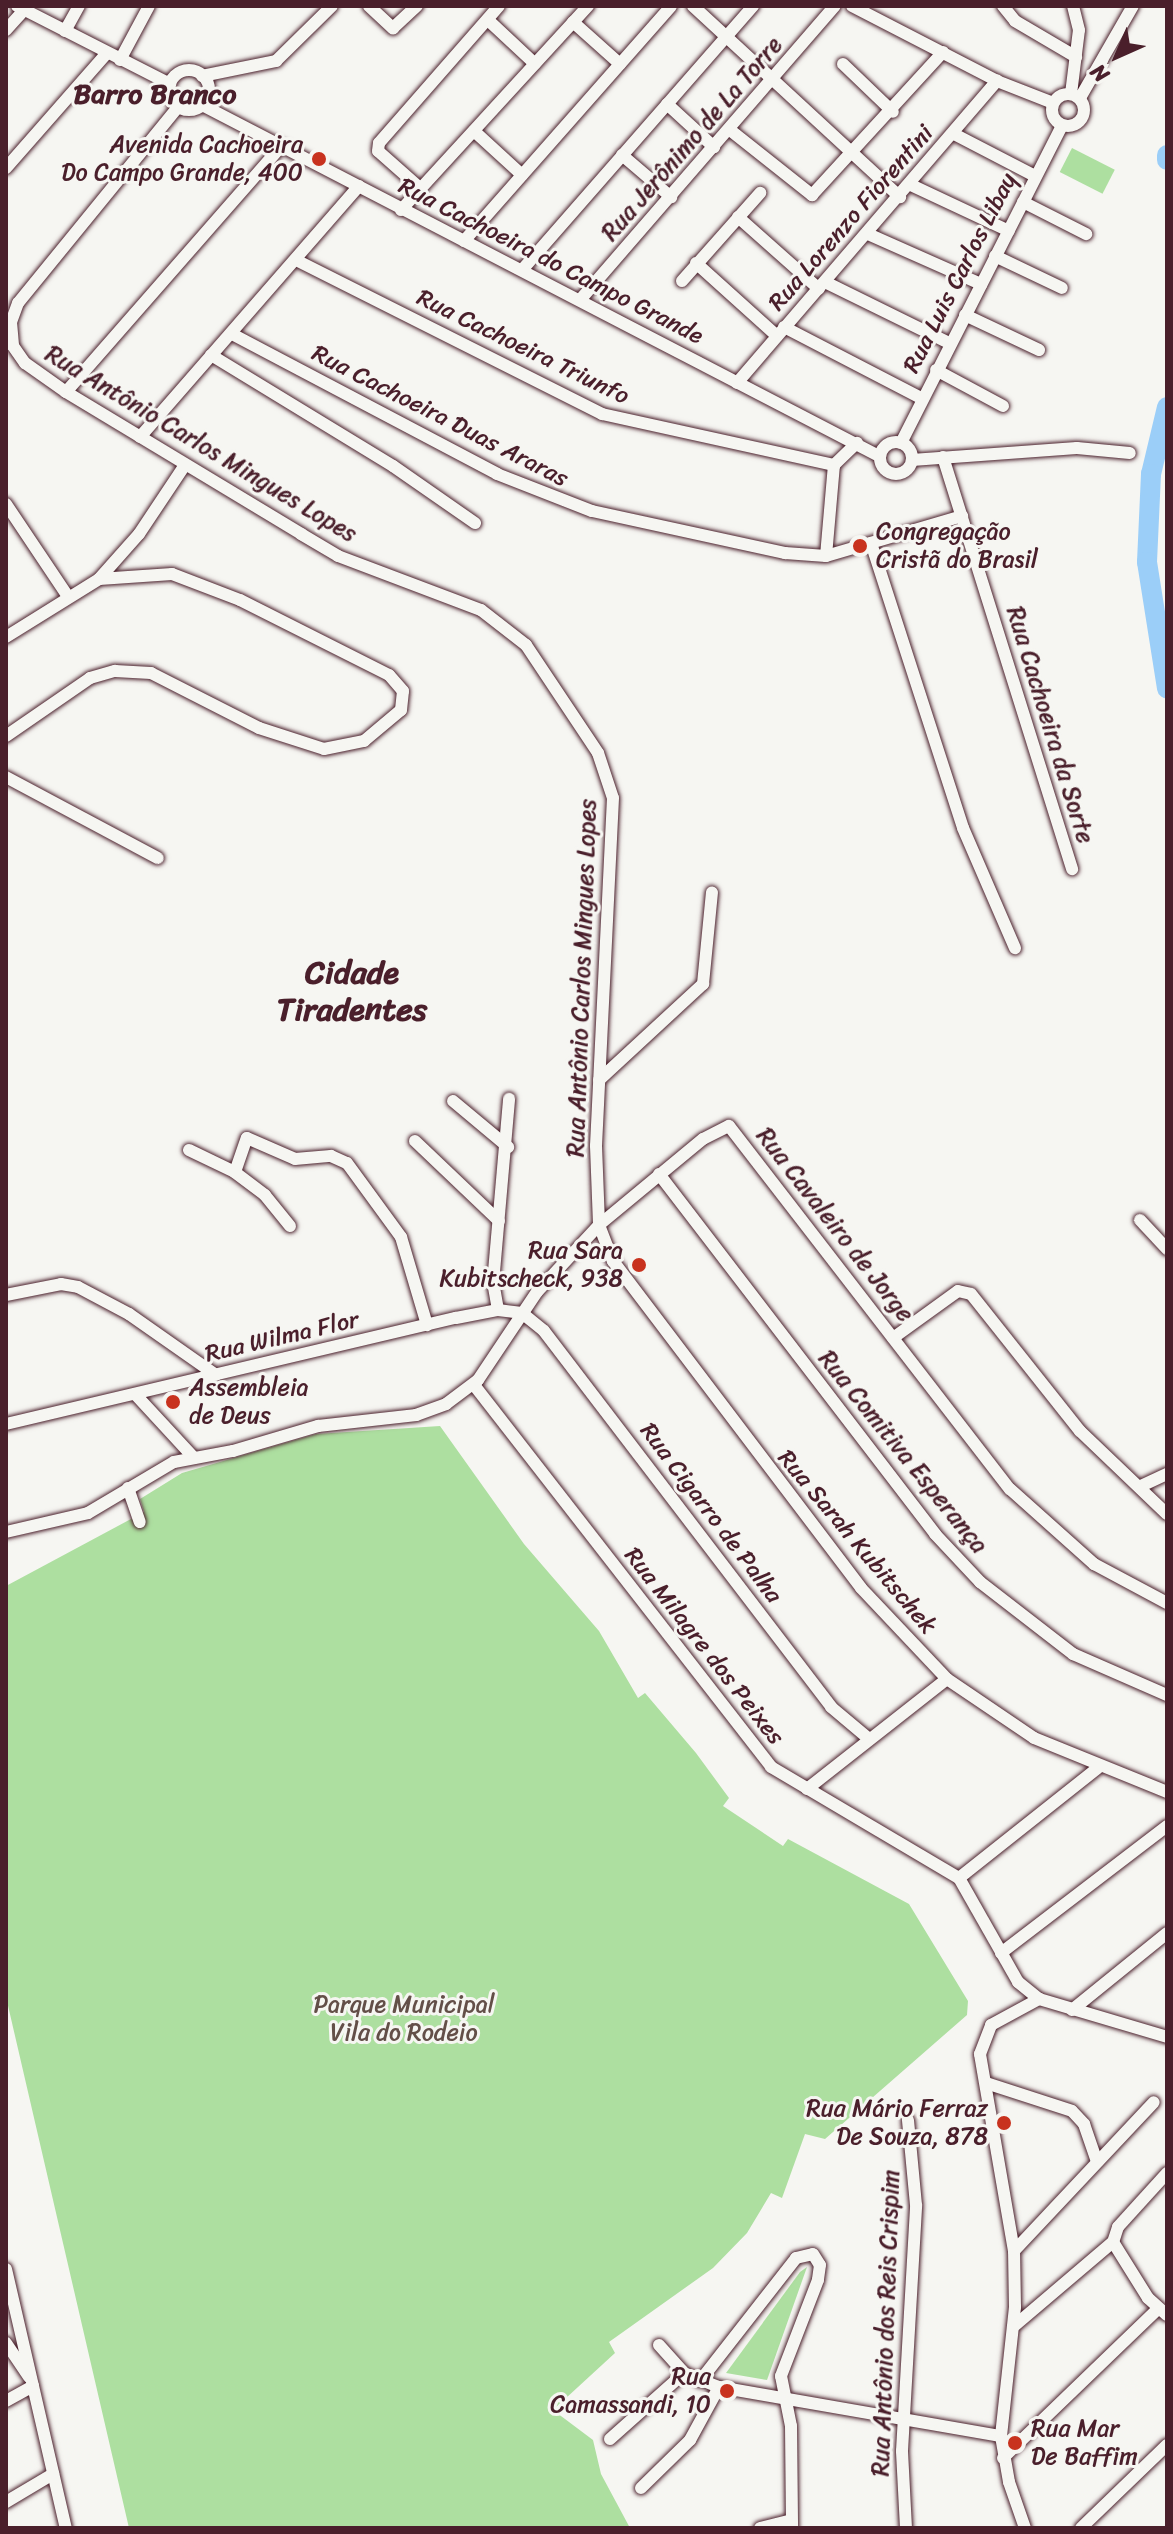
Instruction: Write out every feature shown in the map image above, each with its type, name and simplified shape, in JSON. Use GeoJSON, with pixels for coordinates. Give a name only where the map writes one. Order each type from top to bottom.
{"type":"FeatureCollection","features":[{"type":"Feature","properties":{"kind":"street"},"geometry":{"type":"LineString","coordinates":[[65,31],[79,6]]}},
{"type":"Feature","properties":{"kind":"street"},"geometry":{"type":"LineString","coordinates":[[120,60],[149,6]]}},
{"type":"Feature","properties":{"kind":"street"},"geometry":{"type":"LineString","coordinates":[[202,76],[208,89],[202,105],[178,107],[170,97],[170,84],[185,71],[202,76],[276,61],[332,6]]}},
{"type":"Feature","properties":{"kind":"street"},"geometry":{"type":"LineString","coordinates":[[369,6],[393,28],[417,6]]}},
{"type":"Feature","properties":{"kind":"street"},"geometry":{"type":"LineString","coordinates":[[421,189],[377,147],[499,6]]}},
{"type":"Feature","properties":{"kind":"street"},"geometry":{"type":"LineString","coordinates":[[401,210],[588,6]]}},
{"type":"Feature","properties":{"kind":"street"},"geometry":{"type":"LineString","coordinates":[[464,241],[671,6]]}},
{"type":"Feature","properties":{"kind":"street"},"geometry":{"type":"LineString","coordinates":[[693,6],[900,197]]}},
{"type":"Feature","properties":{"kind":"street"},"geometry":{"type":"LineString","coordinates":[[522,270],[753,6]]}},
{"type":"Feature","properties":{"kind":"street","name":"Rua Jerônimo de La Torre"},"geometry":{"type":"LineString","coordinates":[[580,300],[773,82],[835,6]]}},
{"type":"Feature","properties":{"kind":"street"},"geometry":{"type":"LineString","coordinates":[[852,6],[997,81],[1053,103],[1075,96],[1133,6]]}},
{"type":"Feature","properties":{"kind":"street"},"geometry":{"type":"LineString","coordinates":[[1003,6],[1015,21],[1076,57]]}},
{"type":"Feature","properties":{"kind":"street"},"geometry":{"type":"LineString","coordinates":[[1073,6],[1079,30],[1075,96],[1083,118],[1096,125]]}},
{"type":"Feature","properties":{"kind":"street"},"geometry":{"type":"LineString","coordinates":[[6,30],[21,8],[170,84]]}},
{"type":"Feature","properties":{"kind":"street"},"geometry":{"type":"LineString","coordinates":[[488,20],[535,64]]}},
{"type":"Feature","properties":{"kind":"street"},"geometry":{"type":"LineString","coordinates":[[573,22],[620,64]]}},
{"type":"Feature","properties":{"kind":"street"},"geometry":{"type":"LineString","coordinates":[[730,130],[804,194],[817,192],[893,112],[943,52]]}},
{"type":"Feature","properties":{"kind":"street"},"geometry":{"type":"LineString","coordinates":[[6,168],[106,54]]}},
{"type":"Feature","properties":{"kind":"street"},"geometry":{"type":"LineString","coordinates":[[843,64],[893,112]]}},
{"type":"Feature","properties":{"kind":"street","name":"Rua Lorenzo Fiorentini"},"geometry":{"type":"LineString","coordinates":[[737,383],[911,185],[997,81]]}},
{"type":"Feature","properties":{"kind":"street"},"geometry":{"type":"LineString","coordinates":[[1053,103],[1054,118],[1062,125],[1074,126],[1083,118]]}},
{"type":"Feature","properties":{"kind":"street"},"geometry":{"type":"LineString","coordinates":[[667,104],[714,147]]}},
{"type":"Feature","properties":{"kind":"street","name":"Rua Cachoeira do Campo Grande"},"geometry":{"type":"LineString","coordinates":[[202,105],[879,456]]}},
{"type":"Feature","properties":{"kind":"street","name":"Rua Antônio Carlos Mingues Lopes"},"geometry":{"type":"LineString","coordinates":[[178,107],[18,303],[11,322],[13,346],[25,363],[66,392],[338,556],[481,610],[507,626],[581,726],[608,775],[613,798],[599,1080],[599,1225]]}},
{"type":"Feature","properties":{"kind":"street","name":"Rua Luis Carlos Libay"},"geometry":{"type":"LineString","coordinates":[[901,443],[921,398],[1062,125]]}},
{"type":"Feature","properties":{"kind":"street"},"geometry":{"type":"LineString","coordinates":[[474,131],[522,175]]}},
{"type":"Feature","properties":{"kind":"street"},"geometry":{"type":"LineString","coordinates":[[954,134],[1035,176]]}},
{"type":"Feature","properties":{"kind":"street"},"geometry":{"type":"LineString","coordinates":[[66,392],[281,146]]}},
{"type":"Feature","properties":{"kind":"street"},"geometry":{"type":"LineString","coordinates":[[622,155],[671,197]]}},
{"type":"Feature","properties":{"kind":"street"},"geometry":{"type":"LineString","coordinates":[[911,185],[1009,231]]}},
{"type":"Feature","properties":{"kind":"street"},"geometry":{"type":"LineString","coordinates":[[140,437],[359,186]]}},
{"type":"Feature","properties":{"kind":"street"},"geometry":{"type":"LineString","coordinates":[[682,281],[760,193]]}},
{"type":"Feature","properties":{"kind":"street"},"geometry":{"type":"LineString","coordinates":[[1023,202],[1086,234]]}},
{"type":"Feature","properties":{"kind":"street"},"geometry":{"type":"LineString","coordinates":[[738,217],[822,285],[949,343]]}},
{"type":"Feature","properties":{"kind":"street"},"geometry":{"type":"LineString","coordinates":[[868,234],[981,284]]}},
{"type":"Feature","properties":{"kind":"street"},"geometry":{"type":"LineString","coordinates":[[995,256],[1062,288]]}},
{"type":"Feature","properties":{"kind":"street","name":"Rua Cachoeira Triunfo"},"geometry":{"type":"LineString","coordinates":[[296,260],[602,414],[834,465]]}},
{"type":"Feature","properties":{"kind":"street"},"geometry":{"type":"LineString","coordinates":[[696,263],[781,332],[921,398]]}},
{"type":"Feature","properties":{"kind":"street"},"geometry":{"type":"LineString","coordinates":[[965,315],[1039,350]]}},
{"type":"Feature","properties":{"kind":"street","name":"Rua Cachoeira Duas Araras"},"geometry":{"type":"LineString","coordinates":[[232,334],[483,467],[563,502],[785,553],[826,556],[962,516]]}},
{"type":"Feature","properties":{"kind":"street"},"geometry":{"type":"LineString","coordinates":[[211,355],[393,466],[475,523]]}},
{"type":"Feature","properties":{"kind":"street"},"geometry":{"type":"LineString","coordinates":[[936,370],[1003,406]]}},
{"type":"Feature","properties":{"kind":"street"},"geometry":{"type":"LineString","coordinates":[[826,556],[834,465],[857,443]]}},
{"type":"Feature","properties":{"kind":"street"},"geometry":{"type":"LineString","coordinates":[[912,460],[901,443],[887,444],[879,456],[884,470],[897,475],[912,460],[943,457],[1077,448],[1130,453]]}},
{"type":"Feature","properties":{"kind":"street","name":"Rua Cachoeira da Sorte"},"geometry":{"type":"LineString","coordinates":[[943,457],[1072,869]]}},
{"type":"Feature","properties":{"kind":"street"},"geometry":{"type":"LineString","coordinates":[[6,637],[67,595],[99,579],[139,534],[185,465]]}},
{"type":"Feature","properties":{"kind":"street"},"geometry":{"type":"LineString","coordinates":[[6,504],[67,595]]}},
{"type":"Feature","properties":{"kind":"street"},"geometry":{"type":"LineString","coordinates":[[871,543],[963,828],[1015,948]]}},
{"type":"Feature","properties":{"kind":"street"},"geometry":{"type":"LineString","coordinates":[[6,736],[90,678],[115,671],[151,673],[259,728],[324,749],[364,741],[401,710],[403,691],[389,675],[240,600],[172,574],[99,579]]}},
{"type":"Feature","properties":{"kind":"street"},"geometry":{"type":"LineString","coordinates":[[6,777],[158,858]]}},
{"type":"Feature","properties":{"kind":"street"},"geometry":{"type":"LineString","coordinates":[[599,1080],[703,984],[712,892]]}},
{"type":"Feature","properties":{"kind":"street"},"geometry":{"type":"LineString","coordinates":[[498,1310],[493,1283],[508,1147],[509,1099]]}},
{"type":"Feature","properties":{"kind":"street"},"geometry":{"type":"LineString","coordinates":[[453,1101],[508,1147]]}},
{"type":"Feature","properties":{"kind":"street","name":"Rua Cavaleiro de Jorge"},"geometry":{"type":"LineString","coordinates":[[474,1385],[522,1313],[599,1225],[715,1130],[729,1126],[1034,1514],[1094,1564],[1167,1603]]}},
{"type":"Feature","properties":{"kind":"street"},"geometry":{"type":"LineString","coordinates":[[235,1172],[239,1152],[250,1137],[295,1159],[331,1156],[347,1163],[401,1237],[427,1325]]}},
{"type":"Feature","properties":{"kind":"street"},"geometry":{"type":"LineString","coordinates":[[415,1141],[499,1221]]}},
{"type":"Feature","properties":{"kind":"street"},"geometry":{"type":"LineString","coordinates":[[189,1150],[235,1172],[265,1195],[290,1226]]}},
{"type":"Feature","properties":{"kind":"street","name":"Rua Comitiva Esperança"},"geometry":{"type":"LineString","coordinates":[[659,1174],[935,1534],[980,1582],[1073,1654],[1167,1695]]}},
{"type":"Feature","properties":{"kind":"street"},"geometry":{"type":"LineString","coordinates":[[1140,1220],[1167,1249]]}},
{"type":"Feature","properties":{"kind":"street","name":"Rua Sarah Kubitschek"},"geometry":{"type":"LineString","coordinates":[[599,1225],[622,1277],[783,1491],[894,1627],[947,1679],[1034,1738],[1098,1768],[1167,1792]]}},
{"type":"Feature","properties":{"kind":"street"},"geometry":{"type":"LineString","coordinates":[[6,1295],[61,1284],[78,1287],[129,1314],[216,1375]]}},
{"type":"Feature","properties":{"kind":"street"},"geometry":{"type":"LineString","coordinates":[[893,1338],[958,1291],[971,1294],[1080,1431],[1167,1514]]}},
{"type":"Feature","properties":{"kind":"street","name":"Rua Wilma Flor"},"geometry":{"type":"LineString","coordinates":[[6,1424],[427,1325],[498,1310],[522,1313]]}},
{"type":"Feature","properties":{"kind":"street","name":"Rua Cigarro de Palha"},"geometry":{"type":"LineString","coordinates":[[522,1313],[544,1331],[831,1707],[868,1738]]}},
{"type":"Feature","properties":{"kind":"street"},"geometry":{"type":"LineString","coordinates":[[6,1532],[88,1513],[164,1465],[318,1426],[416,1415],[446,1404],[474,1385]]}},
{"type":"Feature","properties":{"kind":"street","name":"Rua Milagre dos Peixes"},"geometry":{"type":"LineString","coordinates":[[474,1385],[759,1755],[807,1789],[959,1878]]}},
{"type":"Feature","properties":{"kind":"street"},"geometry":{"type":"LineString","coordinates":[[135,1394],[194,1458]]}},
{"type":"Feature","properties":{"kind":"street"},"geometry":{"type":"LineString","coordinates":[[1141,1486],[1167,1474]]}},
{"type":"Feature","properties":{"kind":"street"},"geometry":{"type":"LineString","coordinates":[[128,1488],[140,1522]]}},
{"type":"Feature","properties":{"kind":"street"},"geometry":{"type":"LineString","coordinates":[[807,1789],[868,1738],[947,1679]]}},
{"type":"Feature","properties":{"kind":"street"},"geometry":{"type":"LineString","coordinates":[[1098,1768],[959,1878],[1018,1982],[1039,1999],[1167,2037]]}},
{"type":"Feature","properties":{"kind":"street"},"geometry":{"type":"LineString","coordinates":[[1001,1953],[1167,1826]]}},
{"type":"Feature","properties":{"kind":"street"},"geometry":{"type":"LineString","coordinates":[[1072,2010],[1167,1933]]}},
{"type":"Feature","properties":{"kind":"street"},"geometry":{"type":"LineString","coordinates":[[1025,2528],[1003,2458],[1001,2436],[1013,2327],[1014,2251],[980,2054],[986,2031],[1039,1999]]}},
{"type":"Feature","properties":{"kind":"street"},"geometry":{"type":"LineString","coordinates":[[986,2083],[1072,2111],[1084,2124],[1097,2161]]}},
{"type":"Feature","properties":{"kind":"street"},"geometry":{"type":"LineString","coordinates":[[1014,2251],[1154,2102]]}},
{"type":"Feature","properties":{"kind":"street","name":"Rua Antônio dos Reis Crispim"},"geometry":{"type":"LineString","coordinates":[[906,2528],[904,2420],[916,2205],[908,2120]]}},
{"type":"Feature","properties":{"kind":"street"},"geometry":{"type":"LineString","coordinates":[[1013,2327],[1113,2242],[1118,2227],[1167,2173]]}},
{"type":"Feature","properties":{"kind":"street"},"geometry":{"type":"LineString","coordinates":[[1003,2458],[1162,2312],[1113,2242]]}},
{"type":"Feature","properties":{"kind":"street"},"geometry":{"type":"LineString","coordinates":[[700,2381],[796,2258],[813,2254],[820,2265],[818,2280],[785,2363],[784,2398],[791,2426],[791,2524],[760,2528]]}},
{"type":"Feature","properties":{"kind":"street"},"geometry":{"type":"LineString","coordinates":[[6,2269],[66,2528]]}},
{"type":"Feature","properties":{"kind":"street"},"geometry":{"type":"LineString","coordinates":[[6,2343],[33,2384]]}},
{"type":"Feature","properties":{"kind":"street"},"geometry":{"type":"LineString","coordinates":[[659,2345],[684,2373],[719,2387],[1001,2436]]}},
{"type":"Feature","properties":{"kind":"street"},"geometry":{"type":"LineString","coordinates":[[610,2439],[684,2373]]}},
{"type":"Feature","properties":{"kind":"street"},"geometry":{"type":"LineString","coordinates":[[6,2401],[33,2384]]}},
{"type":"Feature","properties":{"kind":"street"},"geometry":{"type":"LineString","coordinates":[[641,2488],[690,2440],[719,2387]]}},
{"type":"Feature","properties":{"kind":"street"},"geometry":{"type":"LineString","coordinates":[[1081,2528],[1167,2445]]}},
{"type":"Feature","properties":{"kind":"street"},"geometry":{"type":"LineString","coordinates":[[6,2502],[53,2474]]}},
{"type":"Feature","properties":{"kind":"green space"},"geometry":{"type":"Polygon","coordinates":[[[1072,148],[1115,170],[1103,194],[1060,172],[1072,148]]]}},
{"type":"Feature","properties":{"kind":"green space","name":"Parque Municipal Vila do Rodeio"},"geometry":{"type":"Polygon","coordinates":[[[440,1426],[524,1544],[599,1631],[638,1698],[645,1693],[696,1753],[729,1798],[723,1806],[783,1846],[788,1839],[909,1904],[968,2001],[967,2015],[825,2139],[805,2134],[782,2198],[771,2193],[747,2233],[713,2268],[609,2342],[615,2353],[553,2410],[593,2440],[601,2474],[630,2528],[129,2528],[6,1997],[6,1586],[144,1512],[140,1499],[182,1473],[316,1434],[440,1426]]]}},
{"type":"Feature","properties":{"kind":"green space"},"geometry":{"type":"Polygon","coordinates":[[[807,2267],[767,2380],[726,2373],[800,2272],[807,2267]]]}},
{"type":"Feature","properties":{"kind":"waterway"},"geometry":{"type":"LineString","coordinates":[[1167,155],[1167,160]]}},
{"type":"Feature","properties":{"kind":"waterway"},"geometry":{"type":"LineString","coordinates":[[1167,407],[1151,474],[1147,562],[1167,688]]}},
{"type":"Feature","properties":{"kind":"place","name":"Avenida Cachoeira Do Campo Grande, 400"},"geometry":{"type":"Point","coordinates":[319,159]}},
{"type":"Feature","properties":{"kind":"place","name":"Congregação Cristã do Brasil"},"geometry":{"type":"Point","coordinates":[860,546]}},
{"type":"Feature","properties":{"kind":"place","name":"Rua Sara Kubitscheck, 938"},"geometry":{"type":"Point","coordinates":[639,1265]}},
{"type":"Feature","properties":{"kind":"place","name":"Assembleia de Deus"},"geometry":{"type":"Point","coordinates":[173,1402]}},
{"type":"Feature","properties":{"kind":"place","name":"Rua Mário Ferraz De Souza, 878"},"geometry":{"type":"Point","coordinates":[1004,2123]}},
{"type":"Feature","properties":{"kind":"place","name":"Rua Camassandi, 10"},"geometry":{"type":"Point","coordinates":[727,2391]}},
{"type":"Feature","properties":{"kind":"place","name":"Rua Mar De Baffim"},"geometry":{"type":"Point","coordinates":[1015,2443]}},
{"type":"Feature","properties":{"kind":"district","name":"Barro Branco"},"geometry":{"type":"Point","coordinates":[155,94]}},
{"type":"Feature","properties":{"kind":"district","name":"Cidade Tiradentes"},"geometry":{"type":"Point","coordinates":[352,992]}}]}
